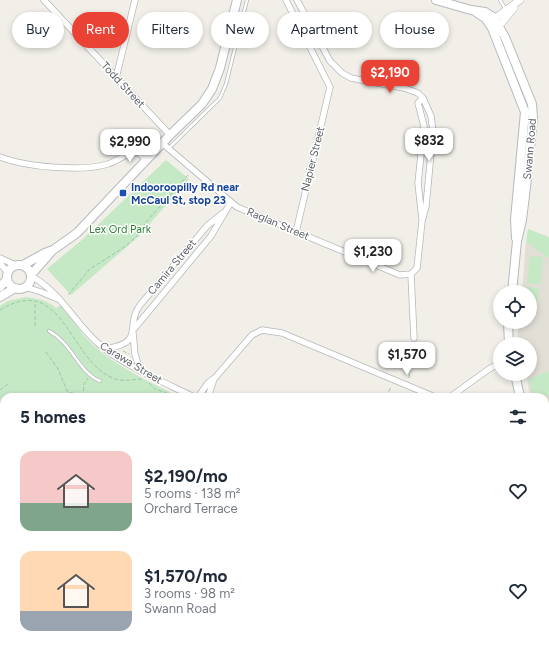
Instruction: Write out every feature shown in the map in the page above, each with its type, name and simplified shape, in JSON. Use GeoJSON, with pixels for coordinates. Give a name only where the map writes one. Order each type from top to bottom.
{"type":"FeatureCollection","features":[{"type":"Feature","properties":{"kind":"main road"},"geometry":{"type":"LineString","coordinates":[[0,297],[15,288],[25,287],[29,283],[31,276],[52,250],[84,226],[146,160],[165,146],[170,135],[202,104],[212,89],[220,68],[237,0]]}},
{"type":"Feature","properties":{"kind":"main road","name":"Swann Road"},"geometry":{"type":"LineString","coordinates":[[436,0],[471,10],[495,23],[525,108],[515,219],[517,241],[513,285]]}},
{"type":"Feature","properties":{"kind":"main road"},"geometry":{"type":"LineString","coordinates":[[0,287],[7,276],[19,265],[52,250]]}},
{"type":"Feature","properties":{"kind":"main road"},"geometry":{"type":"LineString","coordinates":[[19,265],[31,276]]}},
{"type":"Feature","properties":{"kind":"main road"},"geometry":{"type":"LineString","coordinates":[[7,276],[11,286],[15,288]]}},
{"type":"Feature","properties":{"kind":"main road"},"geometry":{"type":"LineString","coordinates":[[517,381],[519,393]]}},
{"type":"Feature","properties":{"kind":"street","name":"Todd Street"},"geometry":{"type":"LineString","coordinates":[[44,0],[170,135]]}},
{"type":"Feature","properties":{"kind":"street"},"geometry":{"type":"LineString","coordinates":[[116,78],[135,0]]}},
{"type":"Feature","properties":{"kind":"street","name":"Napier Street"},"geometry":{"type":"LineString","coordinates":[[286,0],[330,87],[296,232]]}},
{"type":"Feature","properties":{"kind":"street"},"geometry":{"type":"LineString","coordinates":[[297,0],[330,61],[342,73],[357,80],[408,89],[419,93],[423,98],[431,116],[433,129],[426,206],[422,221],[418,263],[415,271],[411,274],[414,338]]}},
{"type":"Feature","properties":{"kind":"street"},"geometry":{"type":"LineString","coordinates":[[495,23],[506,10],[518,2]]}},
{"type":"Feature","properties":{"kind":"street"},"geometry":{"type":"LineString","coordinates":[[495,23],[518,2]]}},
{"type":"Feature","properties":{"kind":"street"},"geometry":{"type":"LineString","coordinates":[[422,221],[418,183],[424,126],[418,102],[423,98]]}},
{"type":"Feature","properties":{"kind":"street","name":"Raglan Street"},"geometry":{"type":"LineString","coordinates":[[165,146],[238,208],[400,275],[411,274]]}},
{"type":"Feature","properties":{"kind":"street"},"geometry":{"type":"LineString","coordinates":[[0,157],[22,163],[53,167],[104,165],[134,152],[139,153],[146,160]]}},
{"type":"Feature","properties":{"kind":"street","name":"Camira Street"},"geometry":{"type":"LineString","coordinates":[[104,349],[122,345],[129,340],[133,331],[211,236],[223,213],[231,202]]}},
{"type":"Feature","properties":{"kind":"street","name":"Camira Street"},"geometry":{"type":"LineString","coordinates":[[140,370],[134,353],[134,316],[140,305],[207,226],[223,213]]}},
{"type":"Feature","properties":{"kind":"street"},"geometry":{"type":"LineString","coordinates":[[0,258],[19,265]]}},
{"type":"Feature","properties":{"kind":"street"},"geometry":{"type":"LineString","coordinates":[[0,262],[7,276]]}},
{"type":"Feature","properties":{"kind":"street","name":"Carawa Street"},"geometry":{"type":"LineString","coordinates":[[31,276],[50,289],[104,349],[140,370],[186,393]]}},
{"type":"Feature","properties":{"kind":"street","name":"Carawa Street"},"geometry":{"type":"LineString","coordinates":[[25,287],[60,300]]}},
{"type":"Feature","properties":{"kind":"street"},"geometry":{"type":"LineString","coordinates":[[201,393],[208,383],[214,379],[252,335],[260,330],[270,330],[282,333],[425,393]]}},
{"type":"Feature","properties":{"kind":"street"},"geometry":{"type":"LineString","coordinates":[[455,393],[493,366]]}},
{"type":"Feature","properties":{"kind":"street"},"geometry":{"type":"LineString","coordinates":[[209,393],[214,379]]}},
{"type":"Feature","properties":{"kind":"lane"},"geometry":{"type":"LineString","coordinates":[[165,146],[220,98],[226,84],[247,0]]}},
{"type":"Feature","properties":{"kind":"lane"},"geometry":{"type":"LineString","coordinates":[[500,0],[506,10]]}},
{"type":"Feature","properties":{"kind":"lane"},"geometry":{"type":"LineString","coordinates":[[49,331],[60,337],[89,376],[100,380]]}},
{"type":"Feature","properties":{"kind":"path"},"geometry":{"type":"LineString","coordinates":[[68,295],[90,269],[126,246],[139,234],[146,222],[188,175]]}},
{"type":"Feature","properties":{"kind":"path"},"geometry":{"type":"LineString","coordinates":[[0,310],[16,301],[36,302],[48,306],[56,313],[83,351],[109,376],[123,381],[144,379],[155,389],[166,393]]}},
{"type":"Feature","properties":{"kind":"path"},"geometry":{"type":"LineString","coordinates":[[35,326],[36,302]]}},
{"type":"Feature","properties":{"kind":"path"},"geometry":{"type":"LineString","coordinates":[[409,378],[414,338]]}},
{"type":"Feature","properties":{"kind":"path"},"geometry":{"type":"LineString","coordinates":[[121,349],[132,356]]}},
{"type":"Feature","properties":{"kind":"path"},"geometry":{"type":"LineString","coordinates":[[46,352],[58,369],[68,393],[74,392]]}},
{"type":"Feature","properties":{"kind":"path"},"geometry":{"type":"LineString","coordinates":[[83,393],[84,384],[89,376]]}},
{"type":"Feature","properties":{"kind":"path"},"geometry":{"type":"LineString","coordinates":[[0,390],[8,384]]}},
{"type":"Feature","properties":{"kind":"path"},"geometry":{"type":"LineString","coordinates":[[388,393],[391,387]]}},
{"type":"Feature","properties":{"kind":"shaded area"},"geometry":{"type":"Polygon","coordinates":[[[526,242],[549,258],[549,393],[529,393],[527,381],[537,381],[537,337],[517,337],[518,329],[537,329],[537,285],[523,285],[526,242]]]}},
{"type":"Feature","properties":{"kind":"green space","name":"Lex Ord Park"},"geometry":{"type":"Polygon","coordinates":[[[166,160],[189,179],[138,237],[71,295],[47,269],[83,239],[166,160]]]}},
{"type":"Feature","properties":{"kind":"green space"},"geometry":{"type":"Polygon","coordinates":[[[528,229],[549,237],[549,258],[526,242],[528,229]]]}},
{"type":"Feature","properties":{"kind":"green space"},"geometry":{"type":"Polygon","coordinates":[[[530,256],[543,257],[540,284],[527,283],[530,256]]]}},
{"type":"Feature","properties":{"kind":"green space"},"geometry":{"type":"Polygon","coordinates":[[[537,288],[539,288],[537,306],[537,288]]]}},
{"type":"Feature","properties":{"kind":"green space"},"geometry":{"type":"Polygon","coordinates":[[[26,297],[38,299],[53,305],[56,308],[61,305],[84,336],[102,353],[135,374],[172,393],[0,393],[0,306],[8,301],[26,297]]]}},
{"type":"Feature","properties":{"kind":"green space"},"geometry":{"type":"Polygon","coordinates":[[[549,371],[549,393],[532,393],[529,381],[537,381],[537,376],[549,371]]]}},
{"type":"Feature","properties":{"kind":"place","name":"Indooroopilly Rd near McCaul St, stop 23"},"geometry":{"type":"Point","coordinates":[123,193]}}]}
